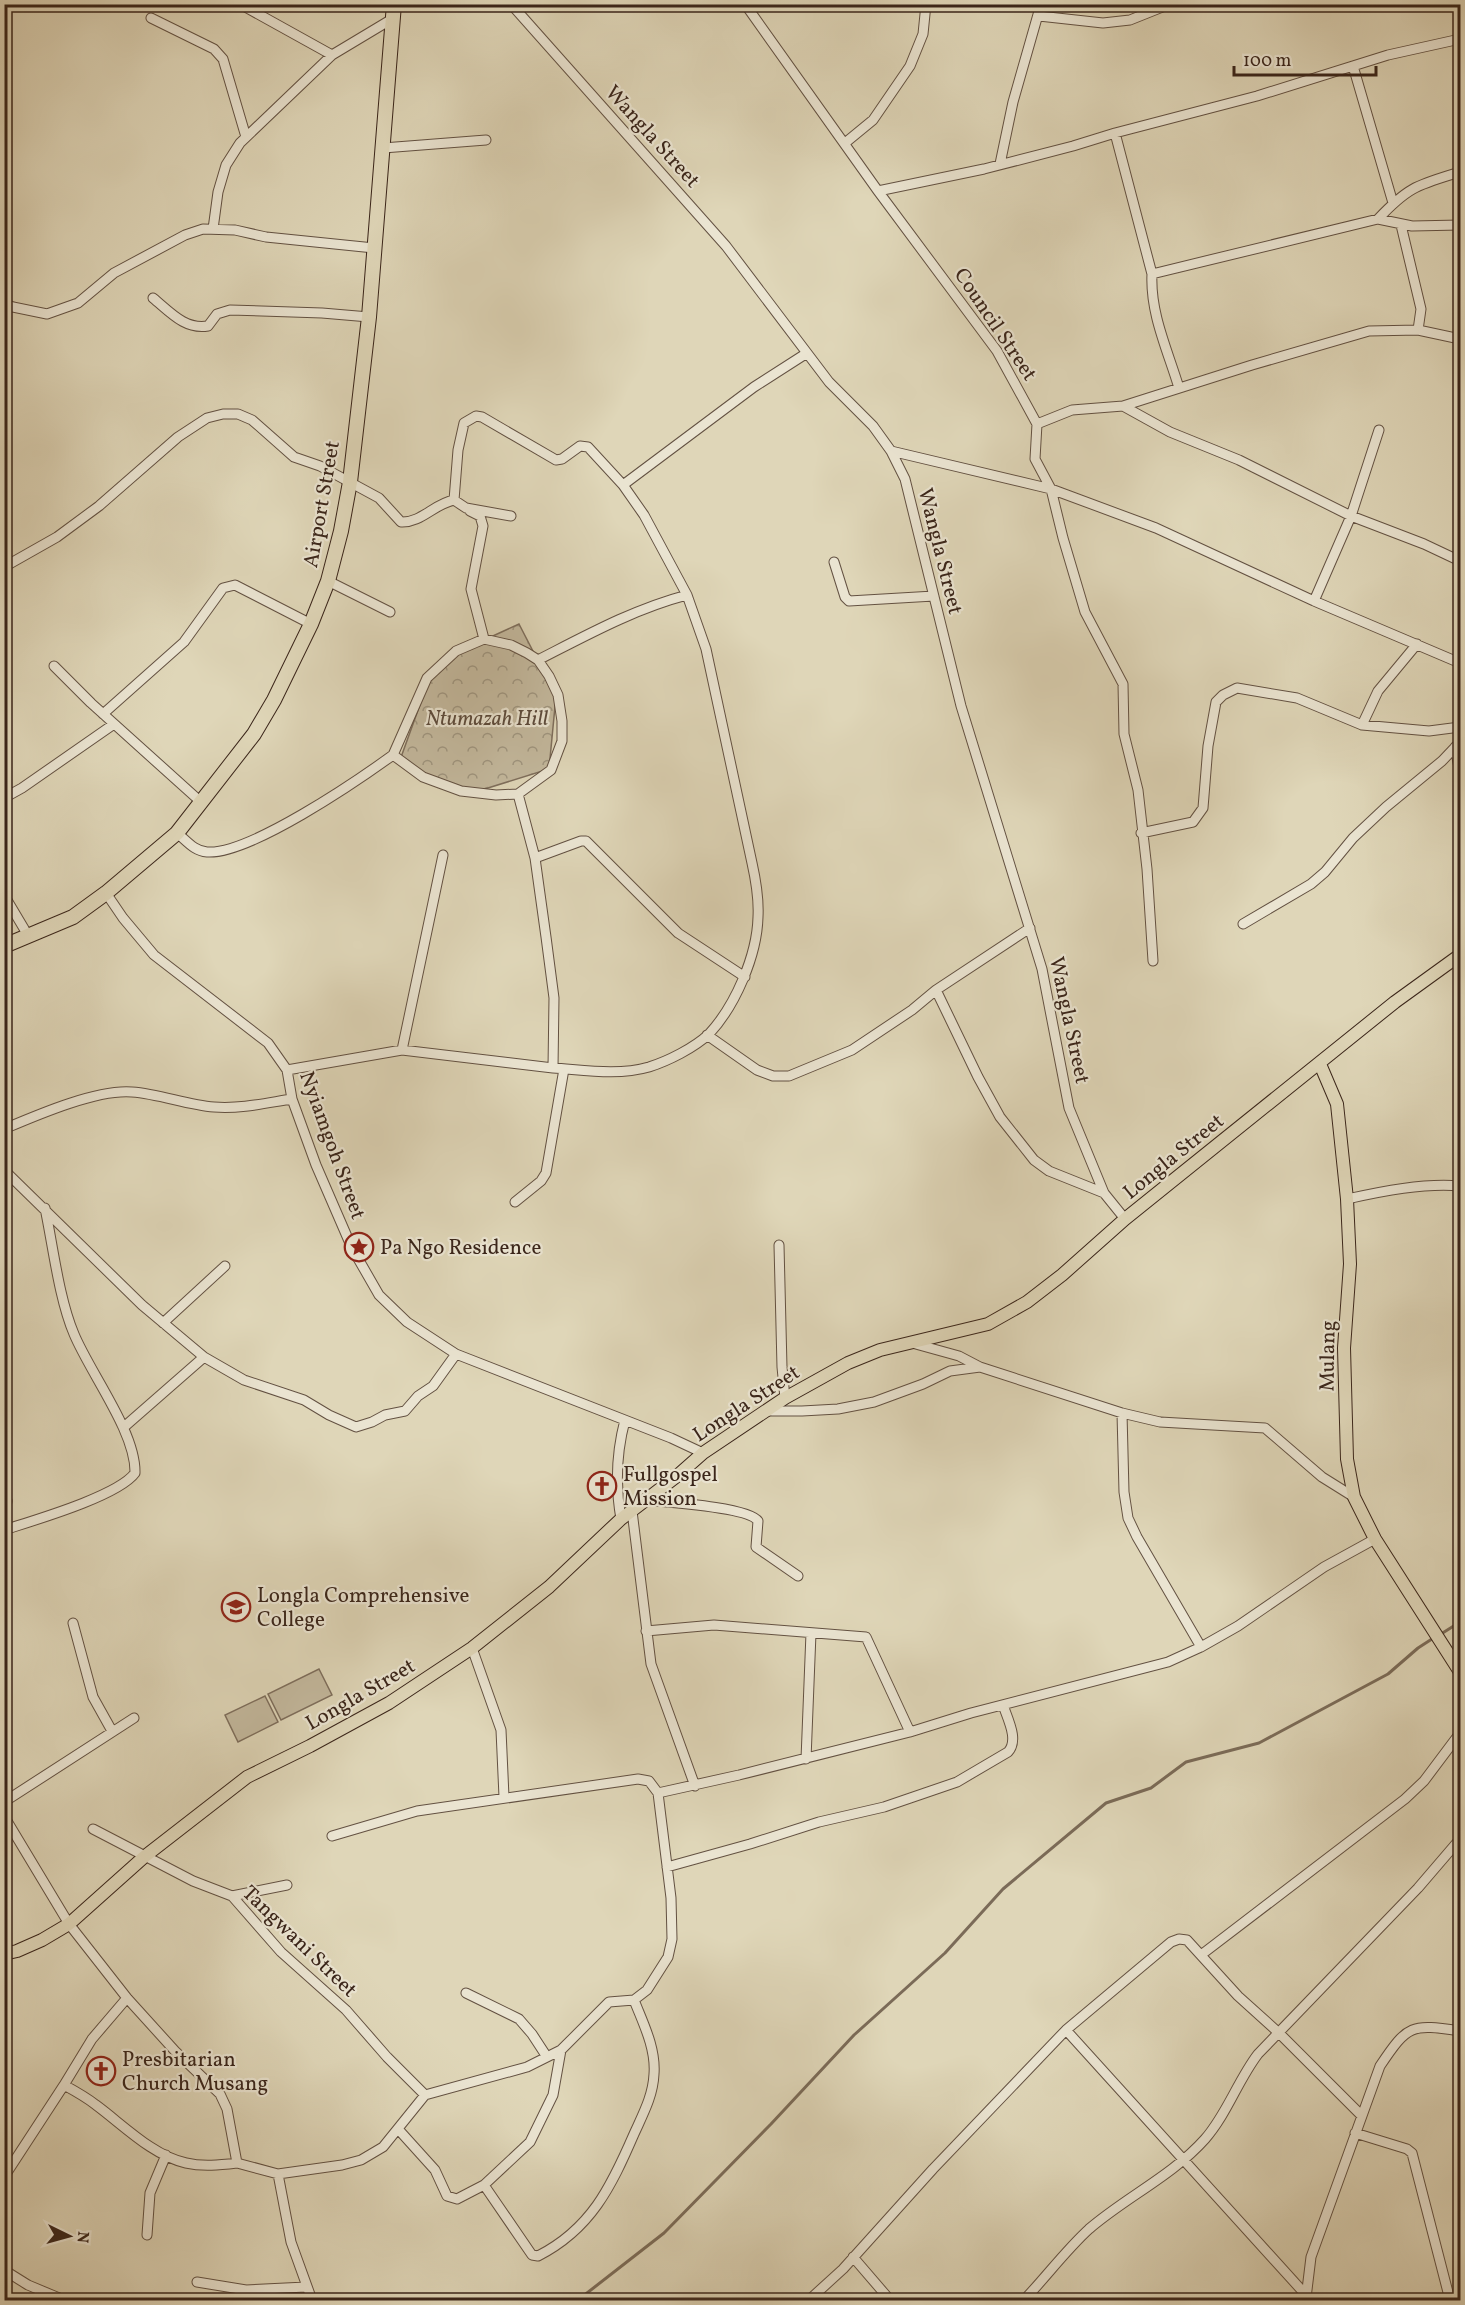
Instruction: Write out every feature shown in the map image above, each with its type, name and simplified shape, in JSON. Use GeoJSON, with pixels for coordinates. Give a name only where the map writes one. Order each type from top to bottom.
{"type":"FeatureCollection","features":[{"type":"Feature","properties":{"kind":"highway","name":"Airport Street"},"geometry":{"type":"LineString","coordinates":[[4,946],[73,917],[106,893],[177,832],[254,734],[274,700],[311,624],[328,581],[341,531],[350,482],[369,317],[394,4]]}},
{"type":"Feature","properties":{"kind":"main road","name":"Longla Street"},"geometry":{"type":"LineString","coordinates":[[4,1954],[42,1940],[69,1924],[144,1857],[247,1777],[389,1703],[472,1648],[549,1587],[621,1519],[703,1453],[785,1398],[848,1363],[880,1350],[992,1322],[1027,1302],[1062,1275],[1125,1219],[1395,1002],[1461,955]]}},
{"type":"Feature","properties":{"kind":"main road","name":"Mulang"},"geometry":{"type":"LineString","coordinates":[[1320,1064],[1337,1104],[1347,1199],[1350,1264],[1344,1348],[1346,1449],[1354,1497],[1375,1539],[1461,1672]]}},
{"type":"Feature","properties":{"kind":"street"},"geometry":{"type":"LineString","coordinates":[[240,4],[332,55]]}},
{"type":"Feature","properties":{"kind":"street","name":"Wangla Street"},"geometry":{"type":"LineString","coordinates":[[511,4],[726,246],[829,382],[873,426],[891,451],[905,479],[961,706],[1042,969],[1069,1108],[1104,1193],[1125,1219]]}},
{"type":"Feature","properties":{"kind":"street","name":"Council Street"},"geometry":{"type":"LineString","coordinates":[[745,4],[878,191],[998,351],[1038,424]]}},
{"type":"Feature","properties":{"kind":"street"},"geometry":{"type":"LineString","coordinates":[[844,143],[873,120],[909,66],[923,34],[926,4]]}},
{"type":"Feature","properties":{"kind":"street"},"geometry":{"type":"LineString","coordinates":[[1000,164],[1013,102],[1041,4]]}},
{"type":"Feature","properties":{"kind":"street"},"geometry":{"type":"LineString","coordinates":[[1039,16],[1103,23],[1130,20],[1170,4]]}},
{"type":"Feature","properties":{"kind":"street"},"geometry":{"type":"LineString","coordinates":[[151,18],[214,50],[223,59],[246,137]]}},
{"type":"Feature","properties":{"kind":"street"},"geometry":{"type":"LineString","coordinates":[[213,229],[218,192],[226,165],[246,137],[332,55],[392,19]]}},
{"type":"Feature","properties":{"kind":"street"},"geometry":{"type":"LineString","coordinates":[[878,191],[1073,146],[1257,96],[1388,55],[1461,39]]}},
{"type":"Feature","properties":{"kind":"street"},"geometry":{"type":"LineString","coordinates":[[1353,66],[1394,203]]}},
{"type":"Feature","properties":{"kind":"street"},"geometry":{"type":"LineString","coordinates":[[1115,133],[1152,274],[1151,288],[1156,316],[1179,388]]}},
{"type":"Feature","properties":{"kind":"street"},"geometry":{"type":"LineString","coordinates":[[384,148],[486,140]]}},
{"type":"Feature","properties":{"kind":"street"},"geometry":{"type":"LineString","coordinates":[[1378,219],[1416,185],[1461,172]]}},
{"type":"Feature","properties":{"kind":"street"},"geometry":{"type":"LineString","coordinates":[[1152,274],[1378,219],[1401,225],[1442,227],[1461,225]]}},
{"type":"Feature","properties":{"kind":"street"},"geometry":{"type":"LineString","coordinates":[[1401,225],[1420,309],[1418,330]]}},
{"type":"Feature","properties":{"kind":"street"},"geometry":{"type":"LineString","coordinates":[[4,303],[46,314],[78,303],[114,273],[185,235],[203,229],[236,230],[266,237],[374,248]]}},
{"type":"Feature","properties":{"kind":"street"},"geometry":{"type":"LineString","coordinates":[[153,298],[183,323],[198,328],[208,326],[217,314],[230,310],[369,317]]}},
{"type":"Feature","properties":{"kind":"street"},"geometry":{"type":"LineString","coordinates":[[1153,961],[1147,869],[1141,833],[1138,790],[1124,734],[1123,684],[1085,612],[1051,489],[1035,459],[1038,424],[1072,410],[1123,406],[1370,331],[1418,330],[1461,339]]}},
{"type":"Feature","properties":{"kind":"street"},"geometry":{"type":"LineString","coordinates":[[623,485],[754,387],[807,353]]}},
{"type":"Feature","properties":{"kind":"street"},"geometry":{"type":"LineString","coordinates":[[1123,406],[1170,432],[1239,460],[1351,516],[1461,561]]}},
{"type":"Feature","properties":{"kind":"street"},"geometry":{"type":"LineString","coordinates":[[4,567],[65,531],[107,499],[178,437],[207,418],[223,414],[238,414],[252,420],[294,458],[320,466],[379,498],[401,522],[415,520],[442,502],[454,500],[480,516],[483,526],[471,589],[484,639]]}},
{"type":"Feature","properties":{"kind":"street"},"geometry":{"type":"LineString","coordinates":[[287,1070],[402,1050],[564,1069],[627,1071],[650,1067],[678,1054],[707,1035],[726,1012],[744,977],[755,941],[759,919],[758,893],[738,790],[706,649],[687,596],[657,537],[623,485],[588,447],[580,446],[562,459],[556,460],[482,417],[476,416],[464,423],[458,450],[454,500]]}},
{"type":"Feature","properties":{"kind":"street"},"geometry":{"type":"LineString","coordinates":[[1314,601],[1351,516],[1379,430]]}},
{"type":"Feature","properties":{"kind":"street"},"geometry":{"type":"LineString","coordinates":[[891,451],[1051,489],[1156,528],[1314,601],[1461,663]]}},
{"type":"Feature","properties":{"kind":"street"},"geometry":{"type":"LineString","coordinates":[[466,508],[511,516]]}},
{"type":"Feature","properties":{"kind":"street"},"geometry":{"type":"LineString","coordinates":[[834,562],[845,597],[849,601],[934,596]]}},
{"type":"Feature","properties":{"kind":"street"},"geometry":{"type":"LineString","coordinates":[[328,581],[390,612]]}},
{"type":"Feature","properties":{"kind":"street"},"geometry":{"type":"LineString","coordinates":[[104,714],[184,642],[223,588],[229,585],[235,585],[311,624]]}},
{"type":"Feature","properties":{"kind":"street"},"geometry":{"type":"LineString","coordinates":[[538,660],[624,616],[654,604],[687,596]]}},
{"type":"Feature","properties":{"kind":"street"},"geometry":{"type":"LineString","coordinates":[[177,832],[195,849],[221,852],[258,837],[344,790],[393,755],[427,678],[456,651],[484,639],[511,645],[538,660],[558,695],[562,741],[551,770],[518,794],[496,795],[461,791],[423,777],[393,755]]}},
{"type":"Feature","properties":{"kind":"street"},"geometry":{"type":"LineString","coordinates":[[1362,725],[1378,691],[1417,644]]}},
{"type":"Feature","properties":{"kind":"street"},"geometry":{"type":"LineString","coordinates":[[54,666],[114,724],[202,803]]}},
{"type":"Feature","properties":{"kind":"street"},"geometry":{"type":"LineString","coordinates":[[1141,833],[1193,822],[1203,808],[1208,747],[1216,702],[1223,694],[1237,688],[1297,698],[1362,725],[1429,731],[1461,727]]}},
{"type":"Feature","properties":{"kind":"street"},"geometry":{"type":"LineString","coordinates":[[4,798],[114,724]]}},
{"type":"Feature","properties":{"kind":"street"},"geometry":{"type":"LineString","coordinates":[[1243,924],[1311,884],[1386,807],[1458,745]]}},
{"type":"Feature","properties":{"kind":"street"},"geometry":{"type":"LineString","coordinates":[[1458,745],[1460,772]]}},
{"type":"Feature","properties":{"kind":"street"},"geometry":{"type":"LineString","coordinates":[[1442,761],[1460,772]]}},
{"type":"Feature","properties":{"kind":"street"},"geometry":{"type":"LineString","coordinates":[[518,794],[535,858],[554,998],[553,1068]]}},
{"type":"Feature","properties":{"kind":"street"},"geometry":{"type":"LineString","coordinates":[[535,858],[586,841],[678,933],[744,977]]}},
{"type":"Feature","properties":{"kind":"street"},"geometry":{"type":"LineString","coordinates":[[402,1050],[444,855]]}},
{"type":"Feature","properties":{"kind":"street","name":"Nyiamgoh Street"},"geometry":{"type":"LineString","coordinates":[[106,893],[123,918],[154,955],[268,1043],[287,1070],[292,1099],[316,1166],[364,1272],[379,1295],[407,1322],[456,1354],[671,1438],[703,1453]]}},
{"type":"Feature","properties":{"kind":"street"},"geometry":{"type":"LineString","coordinates":[[4,895],[29,937]]}},
{"type":"Feature","properties":{"kind":"street"},"geometry":{"type":"LineString","coordinates":[[707,1035],[757,1071],[773,1076],[789,1076],[852,1050],[912,1010],[936,990],[1030,928]]}},
{"type":"Feature","properties":{"kind":"street"},"geometry":{"type":"LineString","coordinates":[[936,990],[1000,1117],[1034,1160],[1049,1171],[1104,1193]]}},
{"type":"Feature","properties":{"kind":"street"},"geometry":{"type":"LineString","coordinates":[[515,1202],[541,1181],[546,1173],[564,1069]]}},
{"type":"Feature","properties":{"kind":"street"},"geometry":{"type":"LineString","coordinates":[[4,1130],[28,1119],[108,1093],[132,1091],[220,1107],[238,1107],[292,1099]]}},
{"type":"Feature","properties":{"kind":"street"},"geometry":{"type":"LineString","coordinates":[[4,1170],[142,1305],[204,1357],[244,1380],[304,1400],[356,1427],[386,1415],[405,1411],[418,1396],[433,1386],[456,1354]]}},
{"type":"Feature","properties":{"kind":"street"},"geometry":{"type":"LineString","coordinates":[[1347,1199],[1378,1192],[1446,1185],[1461,1186]]}},
{"type":"Feature","properties":{"kind":"street"},"geometry":{"type":"LineString","coordinates":[[4,1530],[66,1510],[116,1488],[131,1479],[136,1469],[124,1427],[94,1376],[69,1320],[45,1208]]}},
{"type":"Feature","properties":{"kind":"street"},"geometry":{"type":"LineString","coordinates":[[779,1245],[785,1398]]}},
{"type":"Feature","properties":{"kind":"street"},"geometry":{"type":"LineString","coordinates":[[164,1323],[225,1266]]}},
{"type":"Feature","properties":{"kind":"street"},"geometry":{"type":"LineString","coordinates":[[910,1343],[959,1356],[980,1367],[1122,1413],[1160,1422],[1265,1428],[1322,1477],[1354,1497]]}},
{"type":"Feature","properties":{"kind":"street"},"geometry":{"type":"LineString","coordinates":[[124,1427],[204,1357]]}},
{"type":"Feature","properties":{"kind":"street"},"geometry":{"type":"LineString","coordinates":[[766,1411],[838,1408],[873,1402],[923,1384],[950,1371],[980,1367]]}},
{"type":"Feature","properties":{"kind":"street"},"geometry":{"type":"LineString","coordinates":[[1122,1413],[1124,1492],[1128,1518],[1137,1538],[1201,1647]]}},
{"type":"Feature","properties":{"kind":"street"},"geometry":{"type":"LineString","coordinates":[[621,1519],[616,1467],[625,1420]]}},
{"type":"Feature","properties":{"kind":"street"},"geometry":{"type":"LineString","coordinates":[[4,1487],[7,1502],[4,1519]]}},
{"type":"Feature","properties":{"kind":"street"},"geometry":{"type":"LineString","coordinates":[[645,1500],[706,1506],[752,1515],[758,1521],[756,1547],[798,1576]]}},
{"type":"Feature","properties":{"kind":"street"},"geometry":{"type":"LineString","coordinates":[[632,1511],[651,1664],[695,1786]]}},
{"type":"Feature","properties":{"kind":"street"},"geometry":{"type":"LineString","coordinates":[[658,1793],[806,1759],[1168,1662],[1238,1626],[1324,1567],[1375,1539]]}},
{"type":"Feature","properties":{"kind":"street"},"geometry":{"type":"LineString","coordinates":[[73,1623],[93,1697],[112,1731]]}},
{"type":"Feature","properties":{"kind":"street"},"geometry":{"type":"LineString","coordinates":[[646,1631],[714,1625],[866,1637],[910,1732]]}},
{"type":"Feature","properties":{"kind":"street"},"geometry":{"type":"LineString","coordinates":[[806,1759],[811,1633]]}},
{"type":"Feature","properties":{"kind":"street"},"geometry":{"type":"LineString","coordinates":[[472,1648],[501,1730],[504,1797]]}},
{"type":"Feature","properties":{"kind":"street"},"geometry":{"type":"LineString","coordinates":[[667,1867],[819,1822],[884,1807],[957,1782],[1013,1747],[1014,1740],[1003,1705]]}},
{"type":"Feature","properties":{"kind":"street"},"geometry":{"type":"LineString","coordinates":[[4,1802],[134,1718]]}},
{"type":"Feature","properties":{"kind":"street"},"geometry":{"type":"LineString","coordinates":[[1201,1955],[1405,1799],[1424,1781],[1461,1733]]}},
{"type":"Feature","properties":{"kind":"street"},"geometry":{"type":"LineString","coordinates":[[64,2085],[94,2103],[129,2132],[183,2163],[201,2166],[237,2163],[278,2174],[342,2165],[361,2160],[384,2147],[425,2095],[508,2073],[561,2050],[609,2002],[634,2000],[648,1990],[668,1957],[672,1939],[667,1867],[658,1793],[650,1781],[644,1778],[417,1810],[332,1836]]}},
{"type":"Feature","properties":{"kind":"street"},"geometry":{"type":"LineString","coordinates":[[4,1816],[69,1924],[127,1998],[175,2051],[220,2094],[227,2109],[237,2163]]}},
{"type":"Feature","properties":{"kind":"street","name":"Tangwani Street"},"geometry":{"type":"LineString","coordinates":[[93,1829],[192,1881],[232,1896],[281,1952],[346,2010],[387,2057],[425,2095]]}},
{"type":"Feature","properties":{"kind":"street"},"geometry":{"type":"LineString","coordinates":[[1025,2300],[1089,2230],[1185,2160],[1207,2138],[1227,2107],[1244,2072],[1258,2054],[1418,1888],[1461,1839]]}},
{"type":"Feature","properties":{"kind":"street"},"geometry":{"type":"LineString","coordinates":[[232,1896],[286,1885]]}},
{"type":"Feature","properties":{"kind":"street"},"geometry":{"type":"LineString","coordinates":[[809,2301],[1066,2030],[1171,1942],[1179,1939],[1187,1940],[1238,1996],[1279,2032],[1361,2115]]}},
{"type":"Feature","properties":{"kind":"street"},"geometry":{"type":"LineString","coordinates":[[466,1993],[519,2019],[547,2057]]}},
{"type":"Feature","properties":{"kind":"street"},"geometry":{"type":"LineString","coordinates":[[4,2177],[8,2164],[64,2085],[92,2039],[127,1998]]}},
{"type":"Feature","properties":{"kind":"street"},"geometry":{"type":"LineString","coordinates":[[484,2185],[532,2255],[538,2256],[557,2247],[587,2220],[604,2198],[651,2098],[654,2072],[652,2048],[634,2000]]}},
{"type":"Feature","properties":{"kind":"street"},"geometry":{"type":"LineString","coordinates":[[1306,2298],[1311,2257],[1380,2066],[1395,2044],[1416,2028],[1432,2027],[1461,2031]]}},
{"type":"Feature","properties":{"kind":"street"},"geometry":{"type":"LineString","coordinates":[[1066,2030],[1185,2160],[1306,2298]]}},
{"type":"Feature","properties":{"kind":"street"},"geometry":{"type":"LineString","coordinates":[[398,2129],[435,2170],[447,2196],[457,2199],[484,2185],[530,2142],[554,2095],[561,2050]]}},
{"type":"Feature","properties":{"kind":"street"},"geometry":{"type":"LineString","coordinates":[[1355,2133],[1401,2146],[1412,2153],[1450,2301]]}},
{"type":"Feature","properties":{"kind":"street"},"geometry":{"type":"LineString","coordinates":[[147,2235],[150,2193],[166,2155]]}},
{"type":"Feature","properties":{"kind":"street"},"geometry":{"type":"LineString","coordinates":[[278,2174],[291,2242],[312,2301]]}},
{"type":"Feature","properties":{"kind":"street"},"geometry":{"type":"LineString","coordinates":[[853,2257],[890,2301]]}},
{"type":"Feature","properties":{"kind":"street"},"geometry":{"type":"LineString","coordinates":[[4,2270],[28,2285],[64,2301]]}},
{"type":"Feature","properties":{"kind":"street"},"geometry":{"type":"LineString","coordinates":[[197,2282],[246,2290],[306,2287]]}},
{"type":"Feature","properties":{"kind":"green space","name":"Ntumazah Hill"},"geometry":{"type":"Polygon","coordinates":[[[519,624],[556,696],[549,769],[472,793],[423,776],[400,760],[430,677],[458,652],[519,624]]]}},
{"type":"Feature","properties":{"kind":"green space"},"geometry":{"type":"Polygon","coordinates":[[[319,1669],[332,1695],[281,1720],[268,1694],[319,1669]]]}},
{"type":"Feature","properties":{"kind":"green space"},"geometry":{"type":"Polygon","coordinates":[[[265,1696],[278,1722],[238,1742],[225,1715],[265,1696]]]}},
{"type":"Feature","properties":{"kind":"waterway"},"geometry":{"type":"LineString","coordinates":[[1441,1634],[1460,1622]]}},
{"type":"Feature","properties":{"kind":"waterway"},"geometry":{"type":"LineString","coordinates":[[578,2300],[664,2233],[854,2035],[945,1953],[1003,1889],[1106,1803],[1151,1788],[1186,1762],[1259,1743],[1388,1674],[1418,1648],[1435,1637]]}},
{"type":"Feature","properties":{"kind":"place","name":"Pa Ngo Residence"},"geometry":{"type":"Point","coordinates":[359,1247]}},
{"type":"Feature","properties":{"kind":"place","name":"Fullgospel Mission"},"geometry":{"type":"Point","coordinates":[602,1486]}},
{"type":"Feature","properties":{"kind":"place","name":"Longla Comprehensive College"},"geometry":{"type":"Point","coordinates":[236,1607]}},
{"type":"Feature","properties":{"kind":"place","name":"Presbitarian Church Musang"},"geometry":{"type":"Point","coordinates":[101,2071]}}]}
